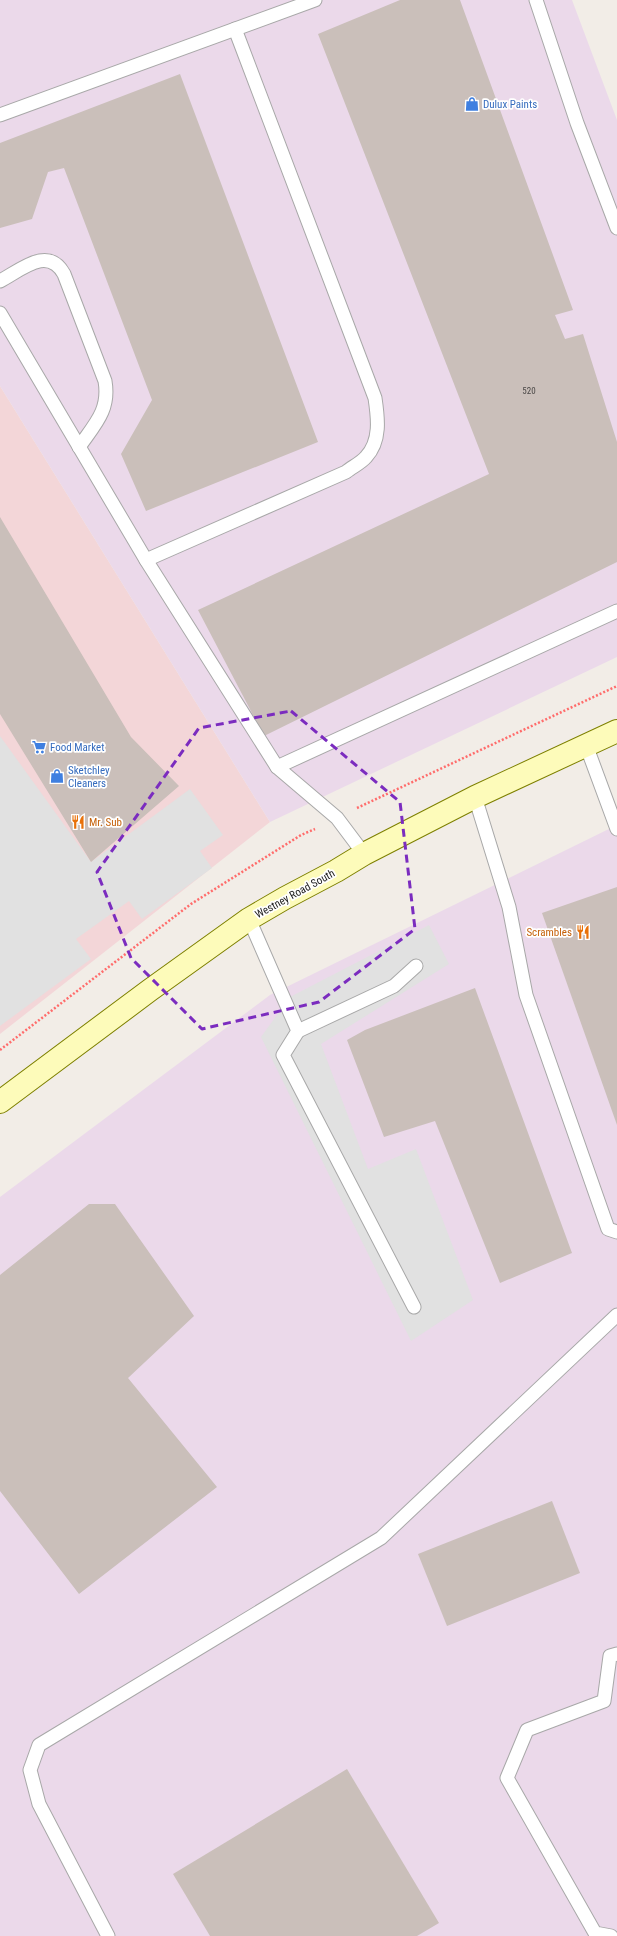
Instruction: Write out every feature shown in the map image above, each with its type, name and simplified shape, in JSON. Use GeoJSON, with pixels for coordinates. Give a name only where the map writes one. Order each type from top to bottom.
{"type":"FeatureCollection","features":[{"type":"Feature","properties":{"kind":"main road","name":"Westney Road South"},"geometry":{"type":"LineString","coordinates":[[0,1102],[132,1003],[249,919],[364,854],[475,797],[617,731]]}},
{"type":"Feature","properties":{"kind":"lane"},"geometry":{"type":"LineString","coordinates":[[0,115],[315,0]]}},
{"type":"Feature","properties":{"kind":"lane"},"geometry":{"type":"LineString","coordinates":[[536,0],[577,123],[617,228]]}},
{"type":"Feature","properties":{"kind":"lane"},"geometry":{"type":"LineString","coordinates":[[146,560],[346,472],[366,457],[376,439],[378,419],[375,398],[235,29]]}},
{"type":"Feature","properties":{"kind":"lane"},"geometry":{"type":"LineString","coordinates":[[0,281],[40,260],[50,260],[59,264],[64,274],[105,381],[107,395],[104,410],[80,447]]}},
{"type":"Feature","properties":{"kind":"lane"},"geometry":{"type":"LineString","coordinates":[[0,313],[146,560],[277,767],[337,818],[364,854]]}},
{"type":"Feature","properties":{"kind":"lane"},"geometry":{"type":"LineString","coordinates":[[277,767],[617,611]]}},
{"type":"Feature","properties":{"kind":"lane"},"geometry":{"type":"LineString","coordinates":[[586,745],[617,829]]}},
{"type":"Feature","properties":{"kind":"lane"},"geometry":{"type":"LineString","coordinates":[[475,797],[509,907],[526,995],[608,1229],[617,1232]]}},
{"type":"Feature","properties":{"kind":"lane"},"geometry":{"type":"LineString","coordinates":[[249,919],[298,1031]]}},
{"type":"Feature","properties":{"kind":"lane"},"geometry":{"type":"LineString","coordinates":[[414,1307],[283,1055],[298,1031],[394,986],[416,966]]}},
{"type":"Feature","properties":{"kind":"lane"},"geometry":{"type":"LineString","coordinates":[[108,1936],[39,1804],[30,1770],[39,1745],[381,1538],[617,1314]]}},
{"type":"Feature","properties":{"kind":"lane"},"geometry":{"type":"LineString","coordinates":[[610,1936],[595,1933],[507,1778],[527,1730],[604,1701],[610,1656],[617,1654]]}},
{"type":"Feature","properties":{"kind":"path"},"geometry":{"type":"LineString","coordinates":[[0,1050],[191,904],[301,835],[617,686]]}},
{"type":"Feature","properties":{"kind":"highlighted area"},"geometry":{"type":"Polygon","coordinates":[[[291,711],[400,802],[415,929],[319,1002],[202,1029],[131,958],[97,872],[199,728],[291,711]]]}},
{"type":"Feature","properties":{"kind":"shaded area"},"geometry":{"type":"Polygon","coordinates":[[[0,0],[572,0],[617,120],[617,657],[270,822],[0,386],[0,0]]]}},
{"type":"Feature","properties":{"kind":"shaded area"},"geometry":{"type":"Polygon","coordinates":[[[0,386],[270,822],[0,1034],[0,386]]]}},
{"type":"Feature","properties":{"kind":"shaded area"},"geometry":{"type":"Polygon","coordinates":[[[0,736],[91,862],[190,789],[223,835],[200,851],[212,868],[142,919],[129,901],[76,939],[91,959],[0,1026],[0,736]]]}},
{"type":"Feature","properties":{"kind":"shaded area"},"geometry":{"type":"Polygon","coordinates":[[[617,825],[617,1936],[0,1936],[0,1197],[270,995],[617,825]]]}},
{"type":"Feature","properties":{"kind":"shaded area"},"geometry":{"type":"Polygon","coordinates":[[[429,925],[449,964],[321,1044],[368,1169],[416,1149],[473,1300],[411,1341],[261,1037],[290,997],[429,925]]]}},
{"type":"Feature","properties":{"kind":"building"},"geometry":{"type":"Polygon","coordinates":[[[400,0],[460,0],[573,310],[555,315],[565,339],[583,334],[617,442],[617,562],[264,736],[198,610],[489,474],[318,34],[400,0]]]}},
{"type":"Feature","properties":{"kind":"building"},"geometry":{"type":"Polygon","coordinates":[[[180,74],[318,442],[146,511],[121,454],[152,400],[64,168],[48,172],[32,219],[0,228],[0,143],[180,74]]]}},
{"type":"Feature","properties":{"kind":"building"},"geometry":{"type":"Polygon","coordinates":[[[0,517],[131,737],[179,786],[91,862],[0,714],[0,517]]]}},
{"type":"Feature","properties":{"kind":"building"},"geometry":{"type":"Polygon","coordinates":[[[617,887],[617,1125],[542,913],[617,887]]]}},
{"type":"Feature","properties":{"kind":"building"},"geometry":{"type":"Polygon","coordinates":[[[475,988],[572,1253],[500,1283],[435,1121],[384,1137],[347,1040],[365,1030],[475,988]]]}},
{"type":"Feature","properties":{"kind":"building"},"geometry":{"type":"Polygon","coordinates":[[[89,1204],[115,1204],[194,1316],[128,1378],[217,1487],[79,1594],[0,1491],[0,1275],[89,1204]]]}},
{"type":"Feature","properties":{"kind":"building"},"geometry":{"type":"Polygon","coordinates":[[[552,1501],[580,1573],[447,1626],[418,1554],[552,1501]]]}},
{"type":"Feature","properties":{"kind":"building"},"geometry":{"type":"Polygon","coordinates":[[[347,1769],[439,1923],[417,1936],[210,1936],[173,1874],[347,1769]]]}},
{"type":"Feature","properties":{"kind":"place","name":"Dulux Paints"},"geometry":{"type":"Point","coordinates":[472,104]}},
{"type":"Feature","properties":{"kind":"place","name":"Food Market"},"geometry":{"type":"Point","coordinates":[39,747]}},
{"type":"Feature","properties":{"kind":"place","name":"Sketchley Cleaners"},"geometry":{"type":"Point","coordinates":[57,776]}},
{"type":"Feature","properties":{"kind":"place","name":"Mr. Sub"},"geometry":{"type":"Point","coordinates":[78,822]}},
{"type":"Feature","properties":{"kind":"place","name":"Scrambles"},"geometry":{"type":"Point","coordinates":[583,932]}}]}
